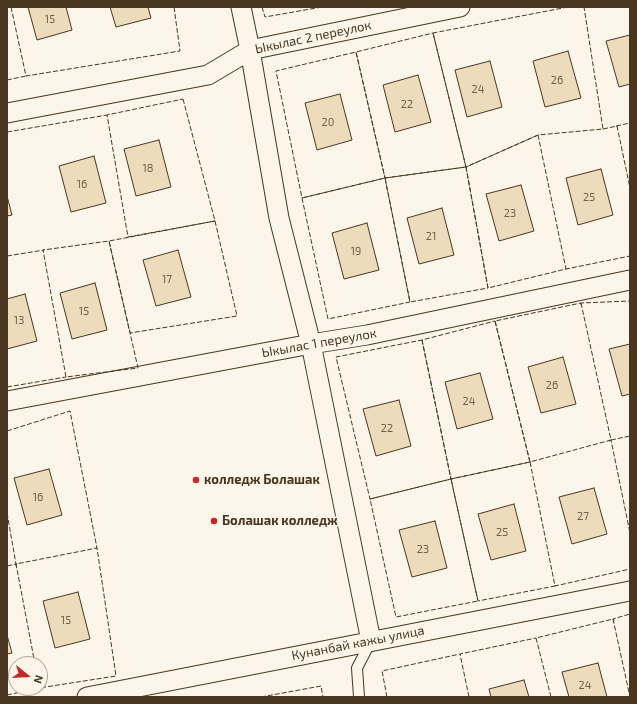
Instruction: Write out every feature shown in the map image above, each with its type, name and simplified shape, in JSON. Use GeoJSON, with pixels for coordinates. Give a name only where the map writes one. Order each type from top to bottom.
{"type":"FeatureCollection","features":[{"type":"Feature","properties":{"kind":"street"},"geometry":{"type":"LineString","coordinates":[[241,7],[250,50],[279,218],[311,344],[371,641]]}},
{"type":"Feature","properties":{"kind":"street","name":"Ыкылас 2 переулок"},"geometry":{"type":"LineString","coordinates":[[7,114],[208,75],[250,50],[460,7]]}},
{"type":"Feature","properties":{"kind":"street","name":"Ыкылас 1 переулок"},"geometry":{"type":"LineString","coordinates":[[7,401],[311,344],[367,335],[630,280]]}},
{"type":"Feature","properties":{"kind":"street","name":"Кунанбай кажы улица"},"geometry":{"type":"LineString","coordinates":[[87,697],[630,591]]}},
{"type":"Feature","properties":{"kind":"lane"},"geometry":{"type":"LineString","coordinates":[[359,697],[357,668],[371,641]]}},
{"type":"Feature","properties":{"kind":"building"},"geometry":{"type":"Polygon","coordinates":[[[28,7],[66,7],[72,30],[37,40],[28,7]]]}},
{"type":"Feature","properties":{"kind":"building"},"geometry":{"type":"Polygon","coordinates":[[[110,7],[148,7],[151,18],[116,27],[110,7]]]}},
{"type":"Feature","properties":{"kind":"building"},"geometry":{"type":"Polygon","coordinates":[[[630,35],[630,84],[619,87],[606,41],[630,35]]]}},
{"type":"Feature","properties":{"kind":"building"},"geometry":{"type":"Polygon","coordinates":[[[568,51],[581,98],[545,107],[533,61],[568,51]]]}},
{"type":"Feature","properties":{"kind":"building"},"geometry":{"type":"Polygon","coordinates":[[[490,61],[502,107],[467,117],[455,70],[490,61]]]}},
{"type":"Feature","properties":{"kind":"building"},"geometry":{"type":"Polygon","coordinates":[[[418,75],[431,122],[395,132],[383,85],[418,75]]]}},
{"type":"Feature","properties":{"kind":"building"},"geometry":{"type":"Polygon","coordinates":[[[340,94],[352,140],[317,150],[305,103],[340,94]]]}},
{"type":"Feature","properties":{"kind":"building"},"geometry":{"type":"Polygon","coordinates":[[[159,140],[171,187],[136,196],[124,149],[159,140]]]}},
{"type":"Feature","properties":{"kind":"building"},"geometry":{"type":"Polygon","coordinates":[[[94,156],[106,203],[71,212],[59,166],[94,156]]]}},
{"type":"Feature","properties":{"kind":"building"},"geometry":{"type":"Polygon","coordinates":[[[601,169],[613,215],[578,225],[566,178],[601,169]]]}},
{"type":"Feature","properties":{"kind":"building"},"geometry":{"type":"Polygon","coordinates":[[[521,185],[534,231],[499,241],[486,194],[521,185]]]}},
{"type":"Feature","properties":{"kind":"building"},"geometry":{"type":"Polygon","coordinates":[[[7,196],[12,215],[7,216],[7,196]]]}},
{"type":"Feature","properties":{"kind":"building"},"geometry":{"type":"Polygon","coordinates":[[[442,208],[454,255],[419,264],[407,218],[442,208]]]}},
{"type":"Feature","properties":{"kind":"building"},"geometry":{"type":"Polygon","coordinates":[[[367,223],[379,270],[344,279],[332,233],[367,223]]]}},
{"type":"Feature","properties":{"kind":"building"},"geometry":{"type":"Polygon","coordinates":[[[178,250],[191,297],[156,306],[143,260],[178,250]]]}},
{"type":"Feature","properties":{"kind":"building"},"geometry":{"type":"Polygon","coordinates":[[[95,283],[107,330],[72,339],[60,293],[95,283]]]}},
{"type":"Feature","properties":{"kind":"building"},"geometry":{"type":"Polygon","coordinates":[[[25,294],[37,341],[7,349],[7,299],[25,294]]]}},
{"type":"Feature","properties":{"kind":"building"},"geometry":{"type":"Polygon","coordinates":[[[630,344],[630,394],[622,396],[609,349],[630,344]]]}},
{"type":"Feature","properties":{"kind":"building"},"geometry":{"type":"Polygon","coordinates":[[[563,357],[576,404],[541,413],[528,367],[563,357]]]}},
{"type":"Feature","properties":{"kind":"building"},"geometry":{"type":"Polygon","coordinates":[[[480,373],[493,419],[457,429],[445,382],[480,373]]]}},
{"type":"Feature","properties":{"kind":"building"},"geometry":{"type":"Polygon","coordinates":[[[399,400],[411,446],[376,456],[363,409],[399,400]]]}},
{"type":"Feature","properties":{"kind":"building"},"geometry":{"type":"Polygon","coordinates":[[[49,469],[62,515],[27,525],[14,478],[49,469]]]}},
{"type":"Feature","properties":{"kind":"building"},"geometry":{"type":"Polygon","coordinates":[[[594,488],[607,534],[572,544],[559,497],[594,488]]]}},
{"type":"Feature","properties":{"kind":"building"},"geometry":{"type":"Polygon","coordinates":[[[514,504],[526,551],[491,560],[478,514],[514,504]]]}},
{"type":"Feature","properties":{"kind":"building"},"geometry":{"type":"Polygon","coordinates":[[[435,521],[447,568],[412,577],[399,530],[435,521]]]}},
{"type":"Feature","properties":{"kind":"building"},"geometry":{"type":"Polygon","coordinates":[[[78,592],[90,639],[55,648],[43,601],[78,592]]]}},
{"type":"Feature","properties":{"kind":"building"},"geometry":{"type":"Polygon","coordinates":[[[7,635],[12,653],[7,654],[7,635]]]}},
{"type":"Feature","properties":{"kind":"building"},"geometry":{"type":"Polygon","coordinates":[[[598,663],[607,697],[569,697],[562,672],[598,663]]]}},
{"type":"Feature","properties":{"kind":"building"},"geometry":{"type":"Polygon","coordinates":[[[524,680],[529,697],[491,697],[489,689],[524,680]]]}},
{"type":"Feature","properties":{"kind":"fence"},"geometry":{"type":"LineString","coordinates":[[11,7],[26,76],[180,51],[174,7]]}},
{"type":"Feature","properties":{"kind":"fence"},"geometry":{"type":"LineString","coordinates":[[262,7],[265,17],[322,7]]}},
{"type":"Feature","properties":{"kind":"fence"},"geometry":{"type":"LineString","coordinates":[[568,7],[433,33],[466,167],[538,135],[603,129],[584,7]]}},
{"type":"Feature","properties":{"kind":"fence"},"geometry":{"type":"LineString","coordinates":[[433,33],[466,167],[385,178],[356,52],[433,33]]}},
{"type":"Feature","properties":{"kind":"fence"},"geometry":{"type":"LineString","coordinates":[[356,52],[385,178],[302,198],[276,71],[356,52]]}},
{"type":"Feature","properties":{"kind":"fence"},"geometry":{"type":"LineString","coordinates":[[7,80],[26,76]]}},
{"type":"Feature","properties":{"kind":"fence"},"geometry":{"type":"LineString","coordinates":[[183,99],[215,221],[128,237],[107,115],[183,99]]}},
{"type":"Feature","properties":{"kind":"fence"},"geometry":{"type":"LineString","coordinates":[[7,132],[107,115]]}},
{"type":"Feature","properties":{"kind":"fence"},"geometry":{"type":"LineString","coordinates":[[616,126],[630,123]]}},
{"type":"Feature","properties":{"kind":"fence"},"geometry":{"type":"LineString","coordinates":[[603,129],[617,126],[630,188]]}},
{"type":"Feature","properties":{"kind":"fence"},"geometry":{"type":"LineString","coordinates":[[538,135],[566,269],[488,288],[466,167],[538,135]]}},
{"type":"Feature","properties":{"kind":"fence"},"geometry":{"type":"LineString","coordinates":[[466,167],[488,288],[410,302],[385,178],[466,167]]}},
{"type":"Feature","properties":{"kind":"fence"},"geometry":{"type":"LineString","coordinates":[[385,178],[410,302],[328,319],[302,198],[385,178]]}},
{"type":"Feature","properties":{"kind":"fence"},"geometry":{"type":"LineString","coordinates":[[215,221],[237,316],[130,333],[109,241],[215,221]]}},
{"type":"Feature","properties":{"kind":"fence"},"geometry":{"type":"LineString","coordinates":[[109,241],[138,368],[66,377],[43,250],[109,241]]}},
{"type":"Feature","properties":{"kind":"fence"},"geometry":{"type":"LineString","coordinates":[[7,256],[44,250]]}},
{"type":"Feature","properties":{"kind":"fence"},"geometry":{"type":"LineString","coordinates":[[566,268],[630,256]]}},
{"type":"Feature","properties":{"kind":"fence"},"geometry":{"type":"LineString","coordinates":[[581,305],[581,303],[630,301]]}},
{"type":"Feature","properties":{"kind":"fence"},"geometry":{"type":"LineString","coordinates":[[581,303],[611,440],[530,462],[495,321],[581,303]]}},
{"type":"Feature","properties":{"kind":"fence"},"geometry":{"type":"LineString","coordinates":[[495,321],[530,462],[451,479],[422,340],[495,321]]}},
{"type":"Feature","properties":{"kind":"fence"},"geometry":{"type":"LineString","coordinates":[[422,340],[451,479],[370,499],[336,357],[422,340]]}},
{"type":"Feature","properties":{"kind":"fence"},"geometry":{"type":"LineString","coordinates":[[7,387],[66,377]]}},
{"type":"Feature","properties":{"kind":"fence"},"geometry":{"type":"LineString","coordinates":[[7,431],[70,411],[96,548]]}},
{"type":"Feature","properties":{"kind":"fence"},"geometry":{"type":"LineString","coordinates":[[611,440],[630,436]]}},
{"type":"Feature","properties":{"kind":"fence"},"geometry":{"type":"LineString","coordinates":[[609,441],[611,440],[630,533]]}},
{"type":"Feature","properties":{"kind":"fence"},"geometry":{"type":"LineString","coordinates":[[530,462],[555,586],[478,601],[451,479],[530,462]]}},
{"type":"Feature","properties":{"kind":"fence"},"geometry":{"type":"LineString","coordinates":[[451,479],[478,601],[396,617],[370,499],[451,479]]}},
{"type":"Feature","properties":{"kind":"fence"},"geometry":{"type":"LineString","coordinates":[[7,513],[17,564]]}},
{"type":"Feature","properties":{"kind":"fence"},"geometry":{"type":"LineString","coordinates":[[33,656],[16,564],[97,548],[116,676],[48,687]]}},
{"type":"Feature","properties":{"kind":"fence"},"geometry":{"type":"LineString","coordinates":[[7,566],[16,564],[16,566]]}},
{"type":"Feature","properties":{"kind":"fence"},"geometry":{"type":"LineString","coordinates":[[555,585],[630,569]]}},
{"type":"Feature","properties":{"kind":"fence"},"geometry":{"type":"LineString","coordinates":[[614,621],[613,619],[630,614]]}},
{"type":"Feature","properties":{"kind":"fence"},"geometry":{"type":"LineString","coordinates":[[551,697],[536,638],[613,619],[630,697]]}},
{"type":"Feature","properties":{"kind":"fence"},"geometry":{"type":"LineString","coordinates":[[469,697],[460,654],[536,638]]}},
{"type":"Feature","properties":{"kind":"fence"},"geometry":{"type":"LineString","coordinates":[[387,697],[382,671],[460,654]]}},
{"type":"Feature","properties":{"kind":"fence"},"geometry":{"type":"LineString","coordinates":[[261,697],[321,686],[323,697]]}},
{"type":"Feature","properties":{"kind":"place","name":"колледж Болашак"},"geometry":{"type":"Point","coordinates":[196,480]}},
{"type":"Feature","properties":{"kind":"place","name":"Болашак колледж"},"geometry":{"type":"Point","coordinates":[214,521]}}]}
